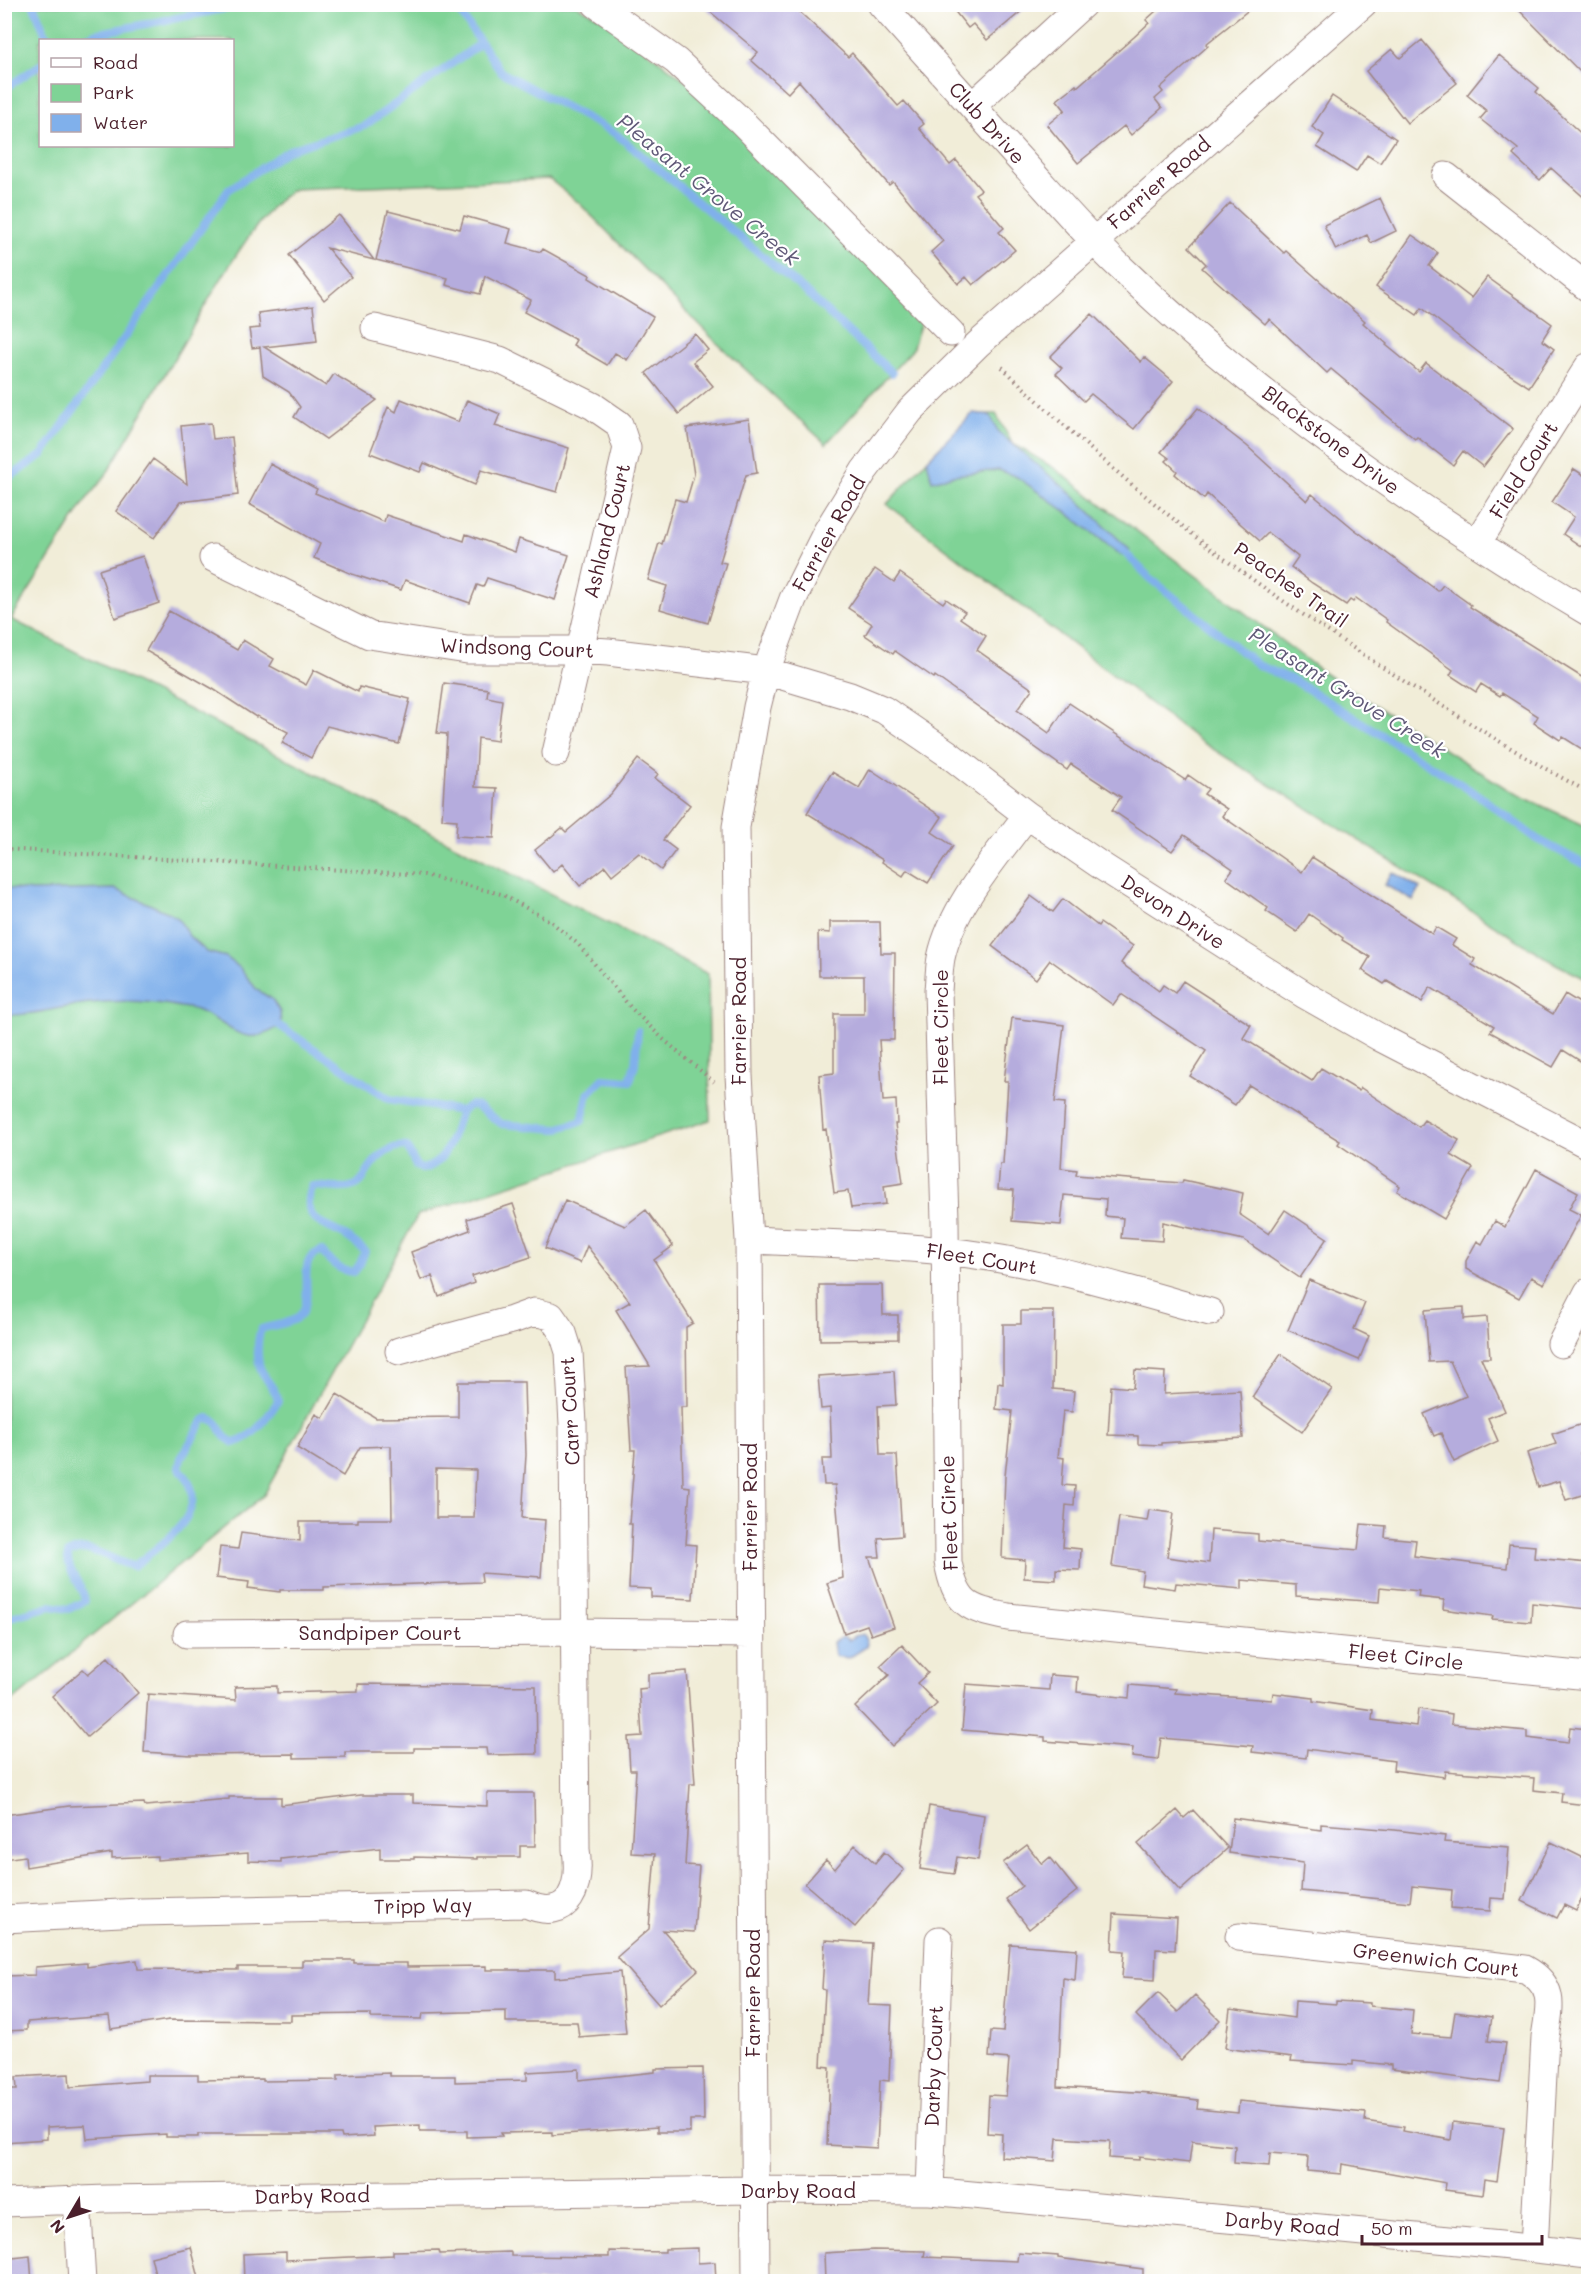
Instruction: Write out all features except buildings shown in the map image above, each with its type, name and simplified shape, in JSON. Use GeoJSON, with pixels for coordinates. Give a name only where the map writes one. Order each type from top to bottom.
{"type":"FeatureCollection","features":[{"type":"Feature","properties":{"kind":"street"},"geometry":{"type":"LineString","coordinates":[[596,4],[676,61],[740,120],[951,333]]}},
{"type":"Feature","properties":{"kind":"street","name":"Club Drive"},"geometry":{"type":"LineString","coordinates":[[881,4],[1093,241]]}},
{"type":"Feature","properties":{"kind":"street"},"geometry":{"type":"LineString","coordinates":[[972,106],[1083,4]]}},
{"type":"Feature","properties":{"kind":"street","name":"Farrier Road"},"geometry":{"type":"LineString","coordinates":[[756,2282],[748,1240],[739,1075],[736,827],[752,729],[766,672],[792,599],[827,531],[864,471],[910,411],[978,344],[1363,4]]}},
{"type":"Feature","properties":{"kind":"street"},"geometry":{"type":"LineString","coordinates":[[1446,176],[1588,288]]}},
{"type":"Feature","properties":{"kind":"street","name":"Blackstone Drive"},"geometry":{"type":"LineString","coordinates":[[1093,241],[1186,326],[1253,382],[1400,492],[1539,583],[1588,612]]}},
{"type":"Feature","properties":{"kind":"street","name":"Ashland Court"},"geometry":{"type":"LineString","coordinates":[[375,328],[500,360],[593,406],[619,424],[627,448],[556,753]]}},
{"type":"Feature","properties":{"kind":"street","name":"Field Court"},"geometry":{"type":"LineString","coordinates":[[1478,542],[1588,368]]}},
{"type":"Feature","properties":{"kind":"street","name":"Windsong Court"},"geometry":{"type":"LineString","coordinates":[[213,558],[369,635],[467,650],[579,650],[766,672]]}},
{"type":"Feature","properties":{"kind":"street","name":"Devon Drive"},"geometry":{"type":"LineString","coordinates":[[766,672],[850,696],[884,710],[947,753],[1027,815],[1103,867],[1305,995],[1379,1037],[1588,1145]]}},
{"type":"Feature","properties":{"kind":"street","name":"Fleet Circle"},"geometry":{"type":"LineString","coordinates":[[1027,815],[966,901],[950,928],[941,959],[938,991],[945,1251],[948,1562],[951,1580],[962,1601],[986,1613],[1008,1617],[1588,1676]]}},
{"type":"Feature","properties":{"kind":"street","name":"Fleet Court"},"geometry":{"type":"LineString","coordinates":[[748,1240],[945,1251],[1062,1272],[1210,1312]]}},
{"type":"Feature","properties":{"kind":"street"},"geometry":{"type":"LineString","coordinates":[[1561,1344],[1588,1292]]}},
{"type":"Feature","properties":{"kind":"street","name":"Carr Court"},"geometry":{"type":"LineString","coordinates":[[399,1351],[534,1312],[551,1316],[563,1333],[569,1352],[573,1424],[574,1632]]}},
{"type":"Feature","properties":{"kind":"street","name":"Sandpiper Court"},"geometry":{"type":"LineString","coordinates":[[187,1634],[574,1632],[752,1635]]}},
{"type":"Feature","properties":{"kind":"street","name":"Tripp Way"},"geometry":{"type":"LineString","coordinates":[[4,1919],[141,1911],[526,1904],[547,1910],[559,1906],[570,1899],[575,1890],[577,1877],[574,1632]]}},
{"type":"Feature","properties":{"kind":"street","name":"Greenwich Court"},"geometry":{"type":"LineString","coordinates":[[1239,1937],[1525,1969],[1539,1977],[1546,1990],[1550,2006],[1545,2037],[1534,2248]]}},
{"type":"Feature","properties":{"kind":"street","name":"Darby Court"},"geometry":{"type":"LineString","coordinates":[[930,2191],[939,1940]]}},
{"type":"Feature","properties":{"kind":"street","name":"Darby Road"},"geometry":{"type":"LineString","coordinates":[[4,2203],[77,2199],[754,2190],[930,2191],[1534,2248],[1588,2256]]}},
{"type":"Feature","properties":{"kind":"street"},"geometry":{"type":"LineString","coordinates":[[77,2199],[82,2282]]}},
{"type":"Feature","properties":{"kind":"path","name":"Peaches Trail"},"geometry":{"type":"LineString","coordinates":[[1002,367],[1100,457],[1188,530],[1274,594],[1537,765],[1588,792]]}},
{"type":"Feature","properties":{"kind":"path"},"geometry":{"type":"LineString","coordinates":[[4,849],[424,875],[501,894],[550,921],[578,944],[632,1008],[663,1040],[717,1084]]}},
{"type":"Feature","properties":{"kind":"green space"},"geometry":{"type":"Polygon","coordinates":[[[5,5],[576,5],[610,23],[707,97],[922,319],[912,350],[826,444],[717,343],[579,203],[549,179],[295,189],[281,198],[265,215],[232,262],[106,475],[86,500],[11,619],[708,974],[710,1120],[418,1215],[264,1495],[9,1704],[10,1716],[5,1719],[5,5]]]}},
{"type":"Feature","properties":{"kind":"green space"},"geometry":{"type":"Polygon","coordinates":[[[977,414],[996,414],[1012,443],[1054,468],[1324,673],[1512,792],[1588,827],[1588,980],[1556,964],[1200,741],[887,504],[927,460],[977,414]]]}},
{"type":"Feature","properties":{"kind":"water"},"geometry":{"type":"Polygon","coordinates":[[[973,413],[990,415],[999,433],[1066,489],[1130,550],[1121,555],[1017,477],[999,470],[954,475],[932,481],[927,460],[973,413]]]}},
{"type":"Feature","properties":{"kind":"water"},"geometry":{"type":"Polygon","coordinates":[[[1392,872],[1420,888],[1413,901],[1385,885],[1392,872]]]}},
{"type":"Feature","properties":{"kind":"water"},"geometry":{"type":"Polygon","coordinates":[[[5,888],[33,891],[115,889],[167,912],[178,918],[189,936],[207,952],[226,957],[240,968],[257,990],[272,999],[280,1012],[281,1025],[268,1033],[247,1036],[195,1009],[136,1002],[90,1003],[26,1014],[5,1015],[5,888]]]}},
{"type":"Feature","properties":{"kind":"water"},"geometry":{"type":"Polygon","coordinates":[[[863,1634],[867,1643],[866,1647],[849,1658],[835,1656],[833,1642],[843,1637],[849,1640],[863,1634]]]}},
{"type":"Feature","properties":{"kind":"waterway"},"geometry":{"type":"LineString","coordinates":[[33,4],[48,39]]}},
{"type":"Feature","properties":{"kind":"waterway","name":"Pleasant Grove Creek"},"geometry":{"type":"LineString","coordinates":[[84,39],[94,34],[249,4]]}},
{"type":"Feature","properties":{"kind":"waterway","name":"Pleasant Grove Creek"},"geometry":{"type":"LineString","coordinates":[[442,4],[457,8],[501,72],[616,134],[806,292],[892,373]]}},
{"type":"Feature","properties":{"kind":"waterway"},"geometry":{"type":"LineString","coordinates":[[4,481],[42,455],[229,189],[289,150],[364,126],[481,43]]}},
{"type":"Feature","properties":{"kind":"waterway","name":"Pleasant Grove Creek"},"geometry":{"type":"LineString","coordinates":[[4,89],[39,66]]}},
{"type":"Feature","properties":{"kind":"waterway","name":"Pleasant Grove Creek"},"geometry":{"type":"LineString","coordinates":[[1119,547],[1150,578],[1258,665],[1295,681],[1478,795],[1537,839],[1588,866]]}},
{"type":"Feature","properties":{"kind":"waterway"},"geometry":{"type":"LineString","coordinates":[[274,1022],[389,1099],[461,1111],[470,1105],[477,1106],[502,1124],[556,1129],[582,1121],[588,1094],[603,1079],[630,1081],[635,1064],[638,1031]]}},
{"type":"Feature","properties":{"kind":"waterway"},"geometry":{"type":"LineString","coordinates":[[4,1619],[50,1606],[69,1609],[85,1601],[82,1589],[72,1573],[68,1554],[77,1550],[93,1551],[134,1566],[172,1535],[190,1511],[193,1497],[189,1483],[179,1468],[181,1458],[203,1421],[208,1418],[215,1421],[225,1437],[234,1443],[254,1432],[278,1401],[259,1362],[258,1345],[261,1329],[284,1324],[297,1318],[303,1311],[307,1291],[306,1271],[313,1255],[321,1251],[335,1265],[348,1271],[354,1272],[360,1264],[365,1251],[348,1238],[319,1222],[310,1212],[309,1197],[312,1186],[341,1188],[358,1184],[372,1164],[390,1149],[396,1147],[407,1147],[416,1166],[422,1169],[431,1166],[438,1161],[448,1147],[461,1111]]}}]}
